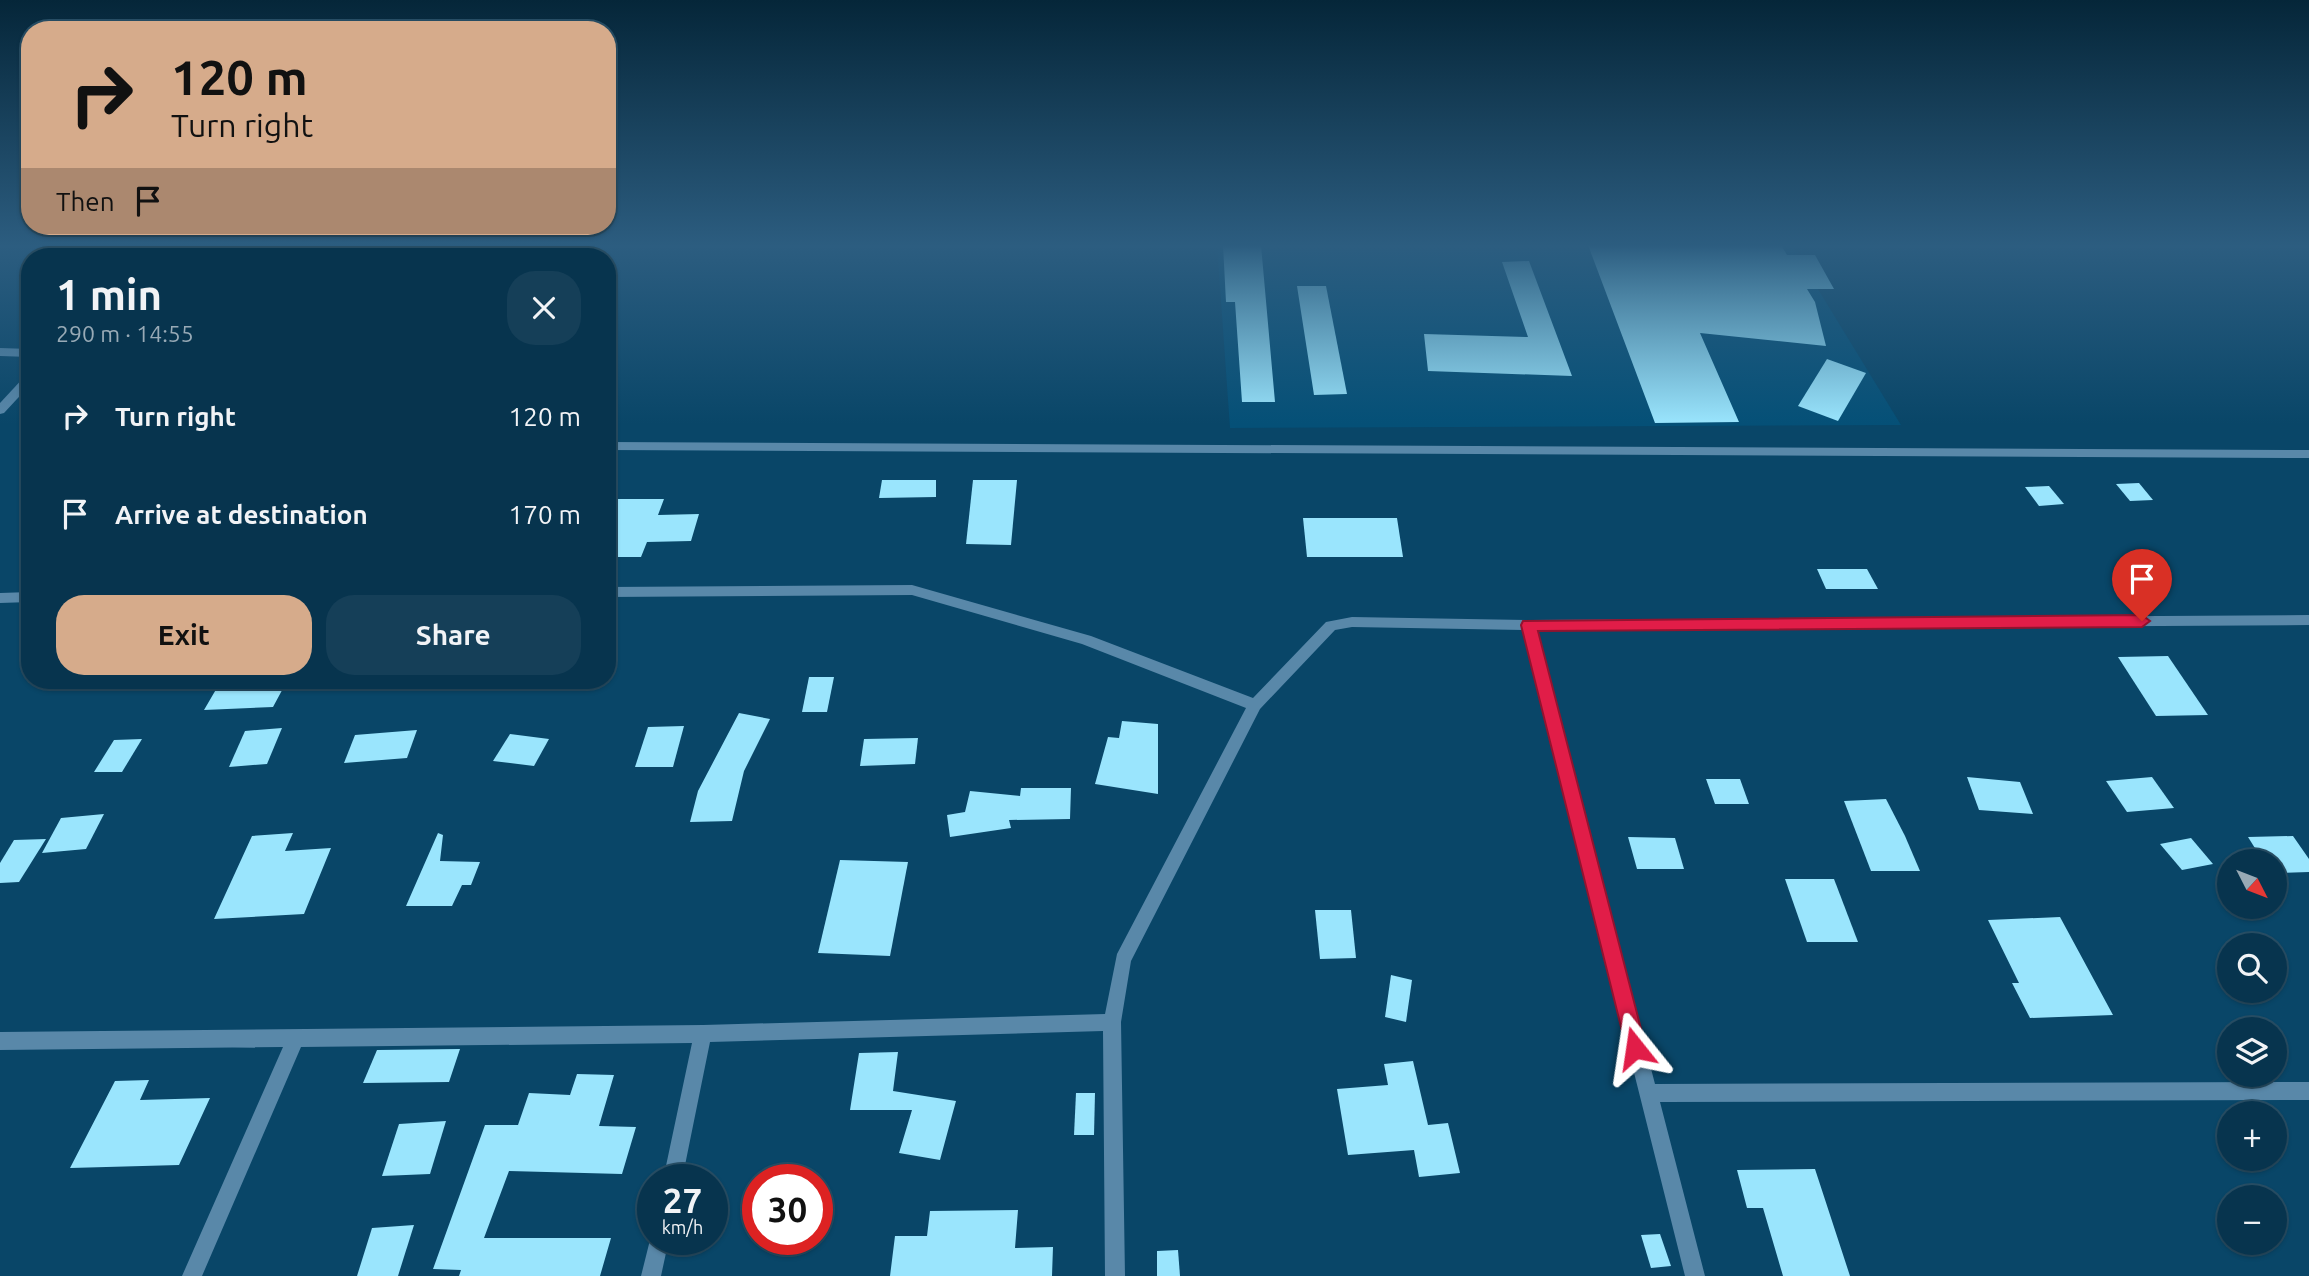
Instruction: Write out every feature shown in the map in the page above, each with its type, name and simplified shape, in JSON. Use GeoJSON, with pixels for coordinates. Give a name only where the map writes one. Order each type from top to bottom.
{"type":"FeatureCollection","features":[{"type":"Feature","properties":{"kind":"street"},"geometry":{"type":"LineString","coordinates":[[0,352],[21,353]]}},
{"type":"Feature","properties":{"kind":"street"},"geometry":{"type":"LineString","coordinates":[[0,410],[21,387]]}},
{"type":"Feature","properties":{"kind":"street"},"geometry":{"type":"LineString","coordinates":[[616,446],[2309,454]]}},
{"type":"Feature","properties":{"kind":"street"},"geometry":{"type":"LineString","coordinates":[[616,592],[912,590],[1086,640],[1255,705]]}},
{"type":"Feature","properties":{"kind":"street"},"geometry":{"type":"LineString","coordinates":[[0,598],[21,597]]}},
{"type":"Feature","properties":{"kind":"street"},"geometry":{"type":"LineString","coordinates":[[1115,1276],[1112,1022],[1124,960],[1255,705],[1331,626],[1352,622],[1528,625],[2309,620]]}},
{"type":"Feature","properties":{"kind":"street"},"geometry":{"type":"LineString","coordinates":[[1528,625],[1695,1276]]}},
{"type":"Feature","properties":{"kind":"street"},"geometry":{"type":"LineString","coordinates":[[0,1041],[703,1034],[1112,1022]]}},
{"type":"Feature","properties":{"kind":"street"},"geometry":{"type":"LineString","coordinates":[[675,1164],[703,1034]]}},
{"type":"Feature","properties":{"kind":"street"},"geometry":{"type":"LineString","coordinates":[[192,1276],[295,1040]]}},
{"type":"Feature","properties":{"kind":"street"},"geometry":{"type":"LineString","coordinates":[[1647,1093],[2309,1091]]}},
{"type":"Feature","properties":{"kind":"street"},"geometry":{"type":"LineString","coordinates":[[651,1276],[656,1255]]}},
{"type":"Feature","properties":{"kind":"shaded area"},"geometry":{"type":"Polygon","coordinates":[[[1221,305],[1827,305],[1901,425],[1230,428],[1221,305]]]}},
{"type":"Feature","properties":{"kind":"building"},"geometry":{"type":"Polygon","coordinates":[[[1235,305],[1266,305],[1275,402],[1242,402],[1235,305]]]}},
{"type":"Feature","properties":{"kind":"building"},"geometry":{"type":"Polygon","coordinates":[[[1300,305],[1330,305],[1347,394],[1314,395],[1300,305]]]}},
{"type":"Feature","properties":{"kind":"building"},"geometry":{"type":"Polygon","coordinates":[[[1517,305],[1545,305],[1572,376],[1428,371],[1424,334],[1528,337],[1517,305]]]}},
{"type":"Feature","properties":{"kind":"building"},"geometry":{"type":"Polygon","coordinates":[[[1610,305],[1816,305],[1826,346],[1700,333],[1739,422],[1655,423],[1610,305]]]}},
{"type":"Feature","properties":{"kind":"building"},"geometry":{"type":"Polygon","coordinates":[[[1827,359],[1866,373],[1838,421],[1798,406],[1827,359]]]}},
{"type":"Feature","properties":{"kind":"building"},"geometry":{"type":"Polygon","coordinates":[[[882,480],[936,480],[936,497],[879,498],[882,480]]]}},
{"type":"Feature","properties":{"kind":"building"},"geometry":{"type":"Polygon","coordinates":[[[973,480],[1017,480],[1011,545],[966,544],[973,480]]]}},
{"type":"Feature","properties":{"kind":"building"},"geometry":{"type":"Polygon","coordinates":[[[2139,483],[2153,500],[2130,501],[2116,484],[2139,483]]]}},
{"type":"Feature","properties":{"kind":"building"},"geometry":{"type":"Polygon","coordinates":[[[2049,486],[2064,504],[2039,506],[2025,487],[2049,486]]]}},
{"type":"Feature","properties":{"kind":"building"},"geometry":{"type":"Polygon","coordinates":[[[616,499],[664,499],[658,515],[699,514],[691,541],[647,542],[641,557],[616,557],[616,499]]]}},
{"type":"Feature","properties":{"kind":"building"},"geometry":{"type":"Polygon","coordinates":[[[1303,518],[1397,518],[1403,557],[1307,557],[1303,518]]]}},
{"type":"Feature","properties":{"kind":"building"},"geometry":{"type":"Polygon","coordinates":[[[1817,569],[1867,569],[1878,589],[1826,589],[1817,569]]]}},
{"type":"Feature","properties":{"kind":"building"},"geometry":{"type":"Polygon","coordinates":[[[2168,656],[2208,715],[2156,716],[2118,657],[2168,656]]]}},
{"type":"Feature","properties":{"kind":"building"},"geometry":{"type":"Polygon","coordinates":[[[809,677],[834,677],[827,712],[802,712],[809,677]]]}},
{"type":"Feature","properties":{"kind":"building"},"geometry":{"type":"Polygon","coordinates":[[[216,689],[283,689],[273,707],[204,710],[216,689]]]}},
{"type":"Feature","properties":{"kind":"building"},"geometry":{"type":"Polygon","coordinates":[[[739,713],[770,719],[744,771],[732,821],[690,822],[698,791],[739,713]]]}},
{"type":"Feature","properties":{"kind":"building"},"geometry":{"type":"Polygon","coordinates":[[[1122,721],[1158,724],[1158,794],[1095,784],[1108,737],[1119,738],[1122,721]]]}},
{"type":"Feature","properties":{"kind":"building"},"geometry":{"type":"Polygon","coordinates":[[[684,726],[673,767],[635,767],[648,727],[684,726]]]}},
{"type":"Feature","properties":{"kind":"building"},"geometry":{"type":"Polygon","coordinates":[[[282,728],[267,764],[229,767],[245,731],[282,728]]]}},
{"type":"Feature","properties":{"kind":"building"},"geometry":{"type":"Polygon","coordinates":[[[417,730],[407,758],[344,763],[355,735],[417,730]]]}},
{"type":"Feature","properties":{"kind":"building"},"geometry":{"type":"Polygon","coordinates":[[[510,734],[549,739],[534,766],[493,761],[510,734]]]}},
{"type":"Feature","properties":{"kind":"building"},"geometry":{"type":"Polygon","coordinates":[[[918,738],[915,764],[860,766],[864,739],[918,738]]]}},
{"type":"Feature","properties":{"kind":"building"},"geometry":{"type":"Polygon","coordinates":[[[142,739],[122,772],[94,772],[114,740],[142,739]]]}},
{"type":"Feature","properties":{"kind":"building"},"geometry":{"type":"Polygon","coordinates":[[[1967,777],[2020,782],[2033,814],[1979,810],[1967,777]]]}},
{"type":"Feature","properties":{"kind":"building"},"geometry":{"type":"Polygon","coordinates":[[[2152,777],[2174,808],[2127,812],[2106,781],[2152,777]]]}},
{"type":"Feature","properties":{"kind":"building"},"geometry":{"type":"Polygon","coordinates":[[[1706,779],[1740,779],[1749,804],[1715,804],[1706,779]]]}},
{"type":"Feature","properties":{"kind":"building"},"geometry":{"type":"Polygon","coordinates":[[[1021,788],[1071,788],[1070,819],[1009,820],[1011,828],[950,837],[947,815],[965,812],[970,791],[1020,796],[1021,788]]]}},
{"type":"Feature","properties":{"kind":"building"},"geometry":{"type":"Polygon","coordinates":[[[1886,799],[1920,871],[1871,871],[1844,801],[1886,799]]]}},
{"type":"Feature","properties":{"kind":"building"},"geometry":{"type":"Polygon","coordinates":[[[104,814],[86,849],[42,853],[61,818],[104,814]]]}},
{"type":"Feature","properties":{"kind":"building"},"geometry":{"type":"Polygon","coordinates":[[[293,833],[285,851],[331,848],[304,914],[214,919],[252,836],[293,833]]]}},
{"type":"Feature","properties":{"kind":"building"},"geometry":{"type":"Polygon","coordinates":[[[438,833],[443,835],[440,861],[480,862],[471,885],[462,885],[452,906],[406,906],[438,833]]]}},
{"type":"Feature","properties":{"kind":"building"},"geometry":{"type":"Polygon","coordinates":[[[2293,836],[2309,859],[2309,872],[2287,873],[2287,849],[2256,849],[2248,837],[2293,836]]]}},
{"type":"Feature","properties":{"kind":"building"},"geometry":{"type":"Polygon","coordinates":[[[1628,837],[1675,838],[1684,869],[1637,869],[1628,837]]]}},
{"type":"Feature","properties":{"kind":"building"},"geometry":{"type":"Polygon","coordinates":[[[2191,838],[2213,864],[2182,870],[2160,844],[2191,838]]]}},
{"type":"Feature","properties":{"kind":"building"},"geometry":{"type":"Polygon","coordinates":[[[46,839],[19,882],[0,883],[0,863],[14,840],[46,839]]]}},
{"type":"Feature","properties":{"kind":"building"},"geometry":{"type":"Polygon","coordinates":[[[840,860],[908,862],[890,956],[818,953],[840,860]]]}},
{"type":"Feature","properties":{"kind":"building"},"geometry":{"type":"Polygon","coordinates":[[[1785,879],[1834,879],[1858,942],[1807,942],[1785,879]]]}},
{"type":"Feature","properties":{"kind":"building"},"geometry":{"type":"Polygon","coordinates":[[[1315,910],[1351,910],[1356,958],[1320,959],[1315,910]]]}},
{"type":"Feature","properties":{"kind":"building"},"geometry":{"type":"Polygon","coordinates":[[[2060,917],[2113,1015],[2030,1018],[2012,983],[2019,983],[1988,920],[2060,917]]]}},
{"type":"Feature","properties":{"kind":"building"},"geometry":{"type":"Polygon","coordinates":[[[1391,975],[1412,980],[1406,1022],[1385,1017],[1391,975]]]}},
{"type":"Feature","properties":{"kind":"building"},"geometry":{"type":"Polygon","coordinates":[[[460,1049],[449,1082],[363,1083],[377,1050],[460,1049]]]}},
{"type":"Feature","properties":{"kind":"building"},"geometry":{"type":"Polygon","coordinates":[[[898,1052],[893,1091],[956,1101],[940,1160],[899,1153],[912,1110],[850,1110],[859,1053],[898,1052]]]}},
{"type":"Feature","properties":{"kind":"building"},"geometry":{"type":"Polygon","coordinates":[[[1413,1061],[1428,1125],[1448,1123],[1460,1173],[1419,1177],[1414,1150],[1348,1155],[1337,1089],[1388,1085],[1384,1064],[1413,1061]]]}},
{"type":"Feature","properties":{"kind":"building"},"geometry":{"type":"Polygon","coordinates":[[[577,1074],[614,1075],[599,1126],[636,1127],[622,1174],[509,1171],[484,1238],[611,1238],[600,1276],[459,1276],[461,1270],[433,1269],[485,1125],[518,1125],[529,1093],[570,1095],[577,1074]]]}},
{"type":"Feature","properties":{"kind":"building"},"geometry":{"type":"Polygon","coordinates":[[[149,1080],[140,1100],[210,1098],[179,1165],[70,1168],[115,1081],[149,1080]]]}},
{"type":"Feature","properties":{"kind":"building"},"geometry":{"type":"Polygon","coordinates":[[[1076,1093],[1095,1093],[1094,1135],[1074,1135],[1076,1093]]]}},
{"type":"Feature","properties":{"kind":"building"},"geometry":{"type":"Polygon","coordinates":[[[446,1121],[430,1174],[382,1176],[399,1124],[446,1121]]]}},
{"type":"Feature","properties":{"kind":"building"},"geometry":{"type":"Polygon","coordinates":[[[1815,1169],[1850,1276],[1783,1276],[1763,1208],[1747,1208],[1737,1170],[1815,1169]]]}},
{"type":"Feature","properties":{"kind":"building"},"geometry":{"type":"Polygon","coordinates":[[[1018,1210],[1015,1248],[1053,1247],[1052,1276],[890,1276],[895,1236],[927,1236],[930,1211],[1018,1210]]]}},
{"type":"Feature","properties":{"kind":"building"},"geometry":{"type":"Polygon","coordinates":[[[414,1225],[398,1276],[357,1276],[372,1228],[414,1225]]]}},
{"type":"Feature","properties":{"kind":"building"},"geometry":{"type":"Polygon","coordinates":[[[1660,1234],[1671,1266],[1651,1268],[1641,1235],[1660,1234]]]}},
{"type":"Feature","properties":{"kind":"building"},"geometry":{"type":"Polygon","coordinates":[[[1178,1250],[1180,1276],[1157,1276],[1157,1251],[1178,1250]]]}},
{"type":"Feature","properties":{"kind":"route"},"geometry":{"type":"LineString","coordinates":[[1635,1048],[1528,625],[2142,621]]}}]}
